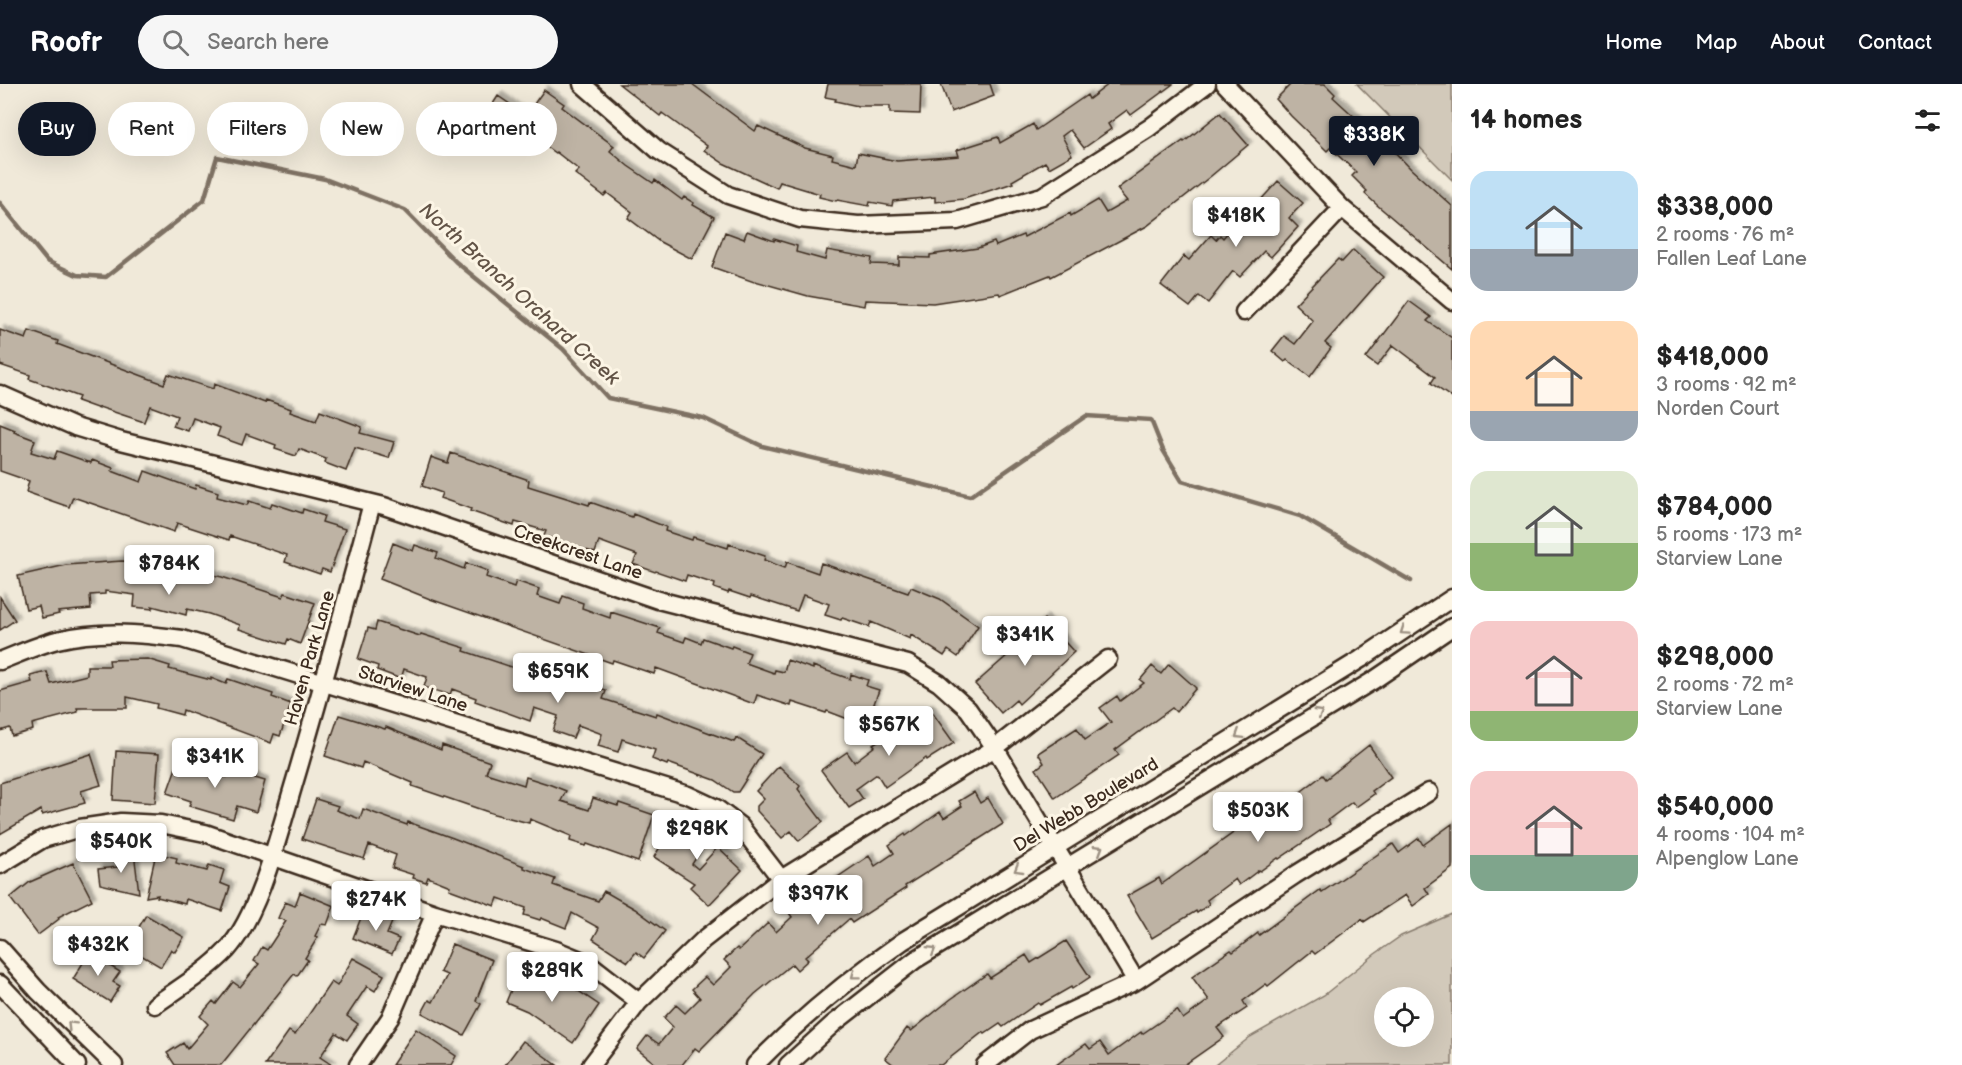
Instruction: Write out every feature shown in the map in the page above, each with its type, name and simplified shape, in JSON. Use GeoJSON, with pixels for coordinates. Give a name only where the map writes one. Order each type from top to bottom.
{"type":"FeatureCollection","features":[{"type":"Feature","properties":{"kind":"street"},"geometry":{"type":"LineString","coordinates":[[582,84],[659,151],[728,195],[800,219],[858,225],[957,221],[1042,196],[1149,128],[1208,84]]}},
{"type":"Feature","properties":{"kind":"street"},"geometry":{"type":"LineString","coordinates":[[1225,84],[1342,208],[1452,301]]}},
{"type":"Feature","properties":{"kind":"street"},"geometry":{"type":"LineString","coordinates":[[1244,312],[1342,208]]}},
{"type":"Feature","properties":{"kind":"street","name":"Creekcrest Lane"},"geometry":{"type":"LineString","coordinates":[[0,394],[75,427],[372,503],[658,600],[908,664],[939,683],[968,709],[995,748],[1136,981]]}},
{"type":"Feature","properties":{"kind":"street","name":"Haven Park Lane"},"geometry":{"type":"LineString","coordinates":[[155,1005],[200,973],[227,949],[246,922],[272,857],[324,681],[372,503]]}},
{"type":"Feature","properties":{"kind":"street","name":"Del Webb Boulevard"},"geometry":{"type":"LineString","coordinates":[[788,1065],[833,1024],[915,960],[1060,858],[1452,598]]}},
{"type":"Feature","properties":{"kind":"street","name":"Del Webb Boulevard"},"geometry":{"type":"LineString","coordinates":[[755,1065],[794,1026],[875,961],[948,912],[1060,858],[1374,680],[1452,627]]}},
{"type":"Feature","properties":{"kind":"street","name":"Starview Lane"},"geometry":{"type":"LineString","coordinates":[[0,661],[54,640],[96,632],[138,632],[182,639],[688,795],[716,808],[741,826],[781,879]]}},
{"type":"Feature","properties":{"kind":"street"},"geometry":{"type":"LineString","coordinates":[[591,1065],[639,1002],[703,940],[781,879],[995,748],[1107,659]]}},
{"type":"Feature","properties":{"kind":"street"},"geometry":{"type":"LineString","coordinates":[[985,1065],[1029,1030],[1136,981],[1295,875],[1429,792]]}},
{"type":"Feature","properties":{"kind":"street"},"geometry":{"type":"LineString","coordinates":[[0,865],[43,839],[80,828],[121,822],[161,824],[205,833],[435,913],[556,950],[590,964],[639,1002]]}},
{"type":"Feature","properties":{"kind":"street"},"geometry":{"type":"LineString","coordinates":[[358,1065],[390,1018],[435,913]]}},
{"type":"Feature","properties":{"kind":"street"},"geometry":{"type":"LineString","coordinates":[[0,948],[38,991],[114,1065]]}},
{"type":"Feature","properties":{"kind":"street"},"geometry":{"type":"LineString","coordinates":[[0,984],[77,1065]]}},
{"type":"Feature","properties":{"kind":"shaded area"},"geometry":{"type":"Polygon","coordinates":[[[1357,84],[1452,84],[1452,180],[1357,84]]]}},
{"type":"Feature","properties":{"kind":"shaded area"},"geometry":{"type":"Polygon","coordinates":[[[1452,914],[1452,1065],[1215,1065],[1250,1037],[1324,995],[1401,936],[1452,914]]]}},
{"type":"Feature","properties":{"kind":"building"},"geometry":{"type":"Polygon","coordinates":[[[619,84],[692,84],[755,131],[758,126],[805,148],[833,155],[832,159],[856,165],[858,153],[897,161],[959,156],[957,150],[998,137],[1000,143],[1033,124],[1036,130],[1087,95],[1089,99],[1109,84],[1173,84],[1131,115],[1127,110],[1108,124],[1111,129],[1084,148],[1070,130],[1062,136],[1072,155],[1049,168],[1045,162],[1012,181],[1013,183],[964,199],[935,202],[935,197],[893,201],[892,206],[870,202],[869,206],[819,197],[820,194],[780,182],[777,188],[723,163],[704,150],[707,146],[662,113],[660,116],[619,84]]]}},
{"type":"Feature","properties":{"kind":"building"},"geometry":{"type":"Polygon","coordinates":[[[828,84],[921,84],[920,114],[890,113],[890,106],[858,106],[835,101],[836,99],[825,97],[828,84]]]}},
{"type":"Feature","properties":{"kind":"building"},"geometry":{"type":"Polygon","coordinates":[[[941,84],[990,84],[994,96],[951,112],[941,84]]]}},
{"type":"Feature","properties":{"kind":"building"},"geometry":{"type":"Polygon","coordinates":[[[1291,84],[1325,84],[1335,94],[1333,97],[1383,143],[1385,142],[1452,206],[1452,269],[1365,194],[1367,191],[1352,176],[1356,172],[1330,148],[1327,151],[1276,99],[1291,84]]]}},
{"type":"Feature","properties":{"kind":"building"},"geometry":{"type":"Polygon","coordinates":[[[544,90],[564,104],[562,107],[614,146],[610,151],[628,166],[653,183],[655,180],[682,200],[684,197],[714,217],[692,259],[660,242],[628,218],[632,212],[607,193],[604,196],[575,174],[579,170],[557,153],[557,102],[535,102],[544,90]]]}},
{"type":"Feature","properties":{"kind":"building"},"geometry":{"type":"Polygon","coordinates":[[[498,96],[507,102],[494,102],[498,96]]]}},
{"type":"Feature","properties":{"kind":"building"},"geometry":{"type":"Polygon","coordinates":[[[1220,113],[1248,145],[1211,176],[1147,226],[1051,277],[1050,275],[1000,295],[999,293],[933,303],[865,300],[864,306],[808,296],[754,282],[712,267],[725,232],[744,239],[747,231],[774,241],[774,239],[797,246],[796,252],[825,260],[827,250],[872,258],[871,264],[899,265],[899,257],[930,258],[930,255],[978,248],[994,242],[996,246],[1023,235],[1024,237],[1070,213],[1071,216],[1098,200],[1106,213],[1127,201],[1117,189],[1184,142],[1220,113]]]}},
{"type":"Feature","properties":{"kind":"building"},"geometry":{"type":"Polygon","coordinates":[[[1278,181],[1303,203],[1289,218],[1298,227],[1271,257],[1264,251],[1240,277],[1233,271],[1208,303],[1199,296],[1190,307],[1161,285],[1184,256],[1189,260],[1211,235],[1216,240],[1220,235],[1223,238],[1278,181]]]}},
{"type":"Feature","properties":{"kind":"building"},"geometry":{"type":"Polygon","coordinates":[[[1353,250],[1383,277],[1325,343],[1331,348],[1310,377],[1272,351],[1284,336],[1295,344],[1313,321],[1295,304],[1338,259],[1342,262],[1353,250]]]}},
{"type":"Feature","properties":{"kind":"building"},"geometry":{"type":"Polygon","coordinates":[[[1409,301],[1431,317],[1427,321],[1452,338],[1452,398],[1431,383],[1435,377],[1393,345],[1377,366],[1366,358],[1409,301]]]}},
{"type":"Feature","properties":{"kind":"building"},"geometry":{"type":"Polygon","coordinates":[[[0,330],[26,339],[29,331],[58,341],[57,344],[164,384],[168,374],[213,389],[214,384],[265,403],[266,400],[291,409],[290,412],[316,421],[320,411],[362,427],[360,433],[394,442],[389,458],[355,448],[346,471],[325,463],[326,459],[299,449],[296,456],[275,449],[276,445],[246,434],[242,445],[217,436],[220,428],[193,418],[188,431],[173,426],[177,416],[150,406],[144,422],[77,401],[79,397],[29,379],[30,375],[0,365],[0,330]]]}},
{"type":"Feature","properties":{"kind":"building"},"geometry":{"type":"Polygon","coordinates":[[[0,424],[35,440],[31,452],[54,459],[57,451],[91,463],[92,460],[113,468],[112,471],[141,482],[145,471],[195,489],[196,485],[218,492],[217,497],[247,505],[249,501],[270,508],[272,503],[302,513],[303,509],[324,516],[322,522],[345,529],[330,572],[322,569],[320,574],[285,562],[287,555],[230,536],[229,540],[177,523],[174,532],[73,497],[69,507],[26,492],[29,481],[0,471],[0,424]]]}},
{"type":"Feature","properties":{"kind":"building"},"geometry":{"type":"Polygon","coordinates":[[[451,453],[529,480],[528,486],[589,505],[590,502],[632,517],[633,514],[666,527],[665,531],[692,540],[693,537],[728,548],[729,544],[765,556],[764,560],[785,568],[787,562],[818,573],[821,563],[908,593],[911,587],[940,599],[978,626],[958,657],[948,650],[944,656],[911,635],[910,639],[871,622],[869,627],[825,615],[829,604],[803,595],[797,611],[751,596],[750,598],[729,591],[728,593],[714,588],[715,584],[687,575],[685,581],[655,572],[633,564],[637,555],[599,541],[595,553],[544,536],[546,531],[515,522],[514,526],[470,511],[471,509],[440,498],[442,493],[422,486],[431,457],[448,463],[451,453]]]}},
{"type":"Feature","properties":{"kind":"building"},"geometry":{"type":"Polygon","coordinates":[[[393,543],[413,551],[415,545],[438,553],[436,558],[464,569],[466,563],[488,571],[486,577],[514,587],[516,581],[539,589],[537,596],[560,604],[563,596],[583,603],[582,608],[610,618],[611,612],[660,628],[658,633],[684,642],[686,637],[701,643],[703,638],[731,648],[732,646],[750,653],[746,663],[774,673],[775,670],[784,672],[787,660],[850,679],[851,674],[868,680],[866,686],[879,690],[866,726],[827,711],[826,713],[792,702],[791,706],[757,695],[754,704],[656,668],[654,674],[613,660],[612,663],[380,579],[393,543]]]}},
{"type":"Feature","properties":{"kind":"building"},"geometry":{"type":"Polygon","coordinates":[[[122,561],[157,564],[190,574],[191,570],[222,577],[283,597],[285,593],[315,603],[300,644],[288,639],[286,644],[239,629],[240,625],[209,614],[187,609],[186,615],[152,606],[152,609],[134,607],[135,595],[105,591],[105,594],[90,595],[91,609],[58,612],[59,614],[42,618],[39,606],[26,609],[18,576],[66,565],[122,561]]]}},
{"type":"Feature","properties":{"kind":"building"},"geometry":{"type":"Polygon","coordinates":[[[0,597],[15,620],[0,630],[0,597]]]}},
{"type":"Feature","properties":{"kind":"building"},"geometry":{"type":"Polygon","coordinates":[[[1044,619],[1074,652],[1019,704],[1016,700],[1001,713],[975,684],[1017,647],[1015,646],[1044,619]]]}},
{"type":"Feature","properties":{"kind":"building"},"geometry":{"type":"Polygon","coordinates":[[[377,622],[465,648],[464,651],[568,686],[569,683],[583,687],[584,684],[606,691],[603,699],[656,716],[657,713],[734,742],[737,738],[762,754],[738,792],[733,792],[715,780],[652,759],[655,750],[622,739],[618,752],[598,746],[602,734],[578,725],[573,738],[553,731],[558,716],[534,708],[530,721],[475,701],[476,698],[452,689],[450,695],[424,687],[427,677],[404,669],[401,679],[377,670],[378,666],[358,659],[368,628],[375,630],[377,622]]]}},
{"type":"Feature","properties":{"kind":"building"},"geometry":{"type":"Polygon","coordinates":[[[147,659],[170,666],[169,669],[211,680],[211,678],[226,684],[228,679],[273,694],[272,697],[291,704],[280,736],[274,734],[271,743],[183,710],[182,715],[156,708],[157,704],[127,697],[127,708],[77,708],[78,712],[32,724],[33,730],[12,736],[10,728],[0,731],[0,691],[32,682],[30,676],[47,672],[51,684],[87,675],[87,666],[110,666],[109,660],[147,659]]]}},
{"type":"Feature","properties":{"kind":"building"},"geometry":{"type":"Polygon","coordinates":[[[1169,664],[1196,688],[1176,712],[1172,708],[1115,750],[1119,755],[1055,798],[1036,769],[1044,763],[1038,753],[1077,728],[1085,740],[1111,722],[1100,708],[1117,696],[1120,701],[1144,683],[1140,680],[1152,666],[1161,674],[1169,664]]]}},
{"type":"Feature","properties":{"kind":"building"},"geometry":{"type":"Polygon","coordinates":[[[929,708],[954,743],[927,760],[926,758],[885,787],[877,774],[856,789],[863,799],[849,808],[821,770],[847,752],[854,762],[875,746],[873,744],[929,708]]]}},
{"type":"Feature","properties":{"kind":"building"},"geometry":{"type":"Polygon","coordinates":[[[339,715],[385,729],[386,727],[441,750],[442,745],[490,762],[486,773],[524,785],[526,777],[551,785],[566,791],[561,801],[589,810],[593,798],[618,806],[619,803],[654,815],[638,862],[587,844],[586,846],[570,841],[571,836],[530,819],[529,823],[494,814],[412,786],[413,783],[363,762],[361,768],[325,756],[339,715]]]}},
{"type":"Feature","properties":{"kind":"building"},"geometry":{"type":"Polygon","coordinates":[[[1369,745],[1391,777],[1372,791],[1374,794],[1356,807],[1352,802],[1328,820],[1330,824],[1279,859],[1239,885],[1235,879],[1207,900],[1209,904],[1197,913],[1196,911],[1152,938],[1127,896],[1159,878],[1162,884],[1282,798],[1286,803],[1323,775],[1326,779],[1369,745]]]}},
{"type":"Feature","properties":{"kind":"building"},"geometry":{"type":"Polygon","coordinates":[[[116,751],[159,754],[155,803],[113,800],[116,751]]]}},
{"type":"Feature","properties":{"kind":"building"},"geometry":{"type":"Polygon","coordinates":[[[91,754],[101,785],[81,791],[85,803],[42,815],[41,810],[0,834],[0,783],[91,754]]]}},
{"type":"Feature","properties":{"kind":"building"},"geometry":{"type":"Polygon","coordinates":[[[188,758],[206,765],[204,770],[227,777],[229,770],[265,781],[256,812],[237,806],[233,819],[189,806],[191,801],[167,793],[178,762],[186,765],[188,758]]]}},
{"type":"Feature","properties":{"kind":"building"},"geometry":{"type":"Polygon","coordinates":[[[779,766],[800,786],[798,789],[823,822],[799,841],[791,831],[782,838],[757,811],[757,806],[764,799],[756,791],[779,766]]]}},
{"type":"Feature","properties":{"kind":"building"},"geometry":{"type":"Polygon","coordinates":[[[974,792],[980,803],[988,798],[1003,824],[905,886],[906,888],[852,923],[849,919],[805,957],[808,960],[797,970],[792,964],[755,994],[699,1051],[695,1048],[682,1065],[657,1065],[637,1049],[647,1036],[659,1044],[673,1027],[664,1018],[676,1005],[685,1013],[700,998],[692,989],[705,977],[713,985],[731,967],[724,960],[737,948],[739,950],[768,923],[776,932],[792,917],[787,910],[800,898],[809,908],[829,890],[826,885],[869,856],[875,866],[894,853],[889,845],[940,812],[944,818],[962,806],[959,801],[974,792]]]}},
{"type":"Feature","properties":{"kind":"building"},"geometry":{"type":"Polygon","coordinates":[[[316,799],[338,806],[336,810],[360,819],[363,809],[453,838],[555,879],[553,885],[598,901],[604,891],[635,909],[665,931],[644,958],[636,952],[628,962],[593,939],[599,928],[572,913],[566,928],[541,918],[540,920],[524,915],[526,908],[498,898],[495,906],[449,889],[450,886],[428,877],[426,882],[413,878],[414,875],[392,868],[396,855],[369,845],[364,859],[302,839],[316,799]]]}},
{"type":"Feature","properties":{"kind":"building"},"geometry":{"type":"Polygon","coordinates":[[[677,818],[709,838],[692,864],[698,869],[718,847],[742,870],[709,905],[690,887],[694,883],[654,857],[677,818]]]}},
{"type":"Feature","properties":{"kind":"building"},"geometry":{"type":"Polygon","coordinates":[[[1452,824],[1452,868],[1425,888],[1429,894],[1413,906],[1405,895],[1364,922],[1362,919],[1315,954],[1312,951],[1268,986],[1266,984],[1243,1001],[1247,1008],[1217,1028],[1224,1037],[1184,1065],[1056,1065],[1086,1044],[1090,1049],[1100,1042],[1109,1055],[1177,1010],[1183,1019],[1209,1000],[1192,977],[1231,950],[1233,952],[1258,933],[1259,935],[1320,890],[1322,892],[1393,844],[1399,853],[1419,838],[1423,845],[1452,824]]]}},
{"type":"Feature","properties":{"kind":"building"},"geometry":{"type":"Polygon","coordinates":[[[134,852],[139,893],[100,884],[98,869],[118,867],[117,854],[134,852]]]}},
{"type":"Feature","properties":{"kind":"building"},"geometry":{"type":"Polygon","coordinates":[[[156,853],[177,858],[176,863],[207,871],[209,865],[224,870],[220,883],[230,887],[222,911],[186,899],[185,904],[157,897],[158,895],[146,897],[156,853]]]}},
{"type":"Feature","properties":{"kind":"building"},"geometry":{"type":"Polygon","coordinates":[[[73,863],[92,900],[58,917],[59,919],[38,935],[10,898],[30,882],[73,863]]]}},
{"type":"Feature","properties":{"kind":"building"},"geometry":{"type":"Polygon","coordinates":[[[300,892],[334,906],[327,925],[321,924],[315,936],[318,937],[305,958],[308,960],[297,976],[294,974],[221,1065],[175,1065],[167,1053],[183,1043],[187,1049],[208,1024],[200,1016],[213,1001],[216,1004],[233,982],[240,987],[259,964],[254,961],[262,947],[267,950],[286,921],[278,918],[285,902],[295,906],[300,892]]]}},
{"type":"Feature","properties":{"kind":"building"},"geometry":{"type":"Polygon","coordinates":[[[364,910],[392,922],[387,934],[399,939],[392,954],[353,938],[364,910]]]}},
{"type":"Feature","properties":{"kind":"building"},"geometry":{"type":"Polygon","coordinates":[[[146,915],[184,937],[175,952],[171,949],[161,967],[127,947],[146,915]]]}},
{"type":"Feature","properties":{"kind":"building"},"geometry":{"type":"Polygon","coordinates":[[[1066,941],[1090,977],[1072,989],[1071,987],[1040,1005],[1038,1003],[1003,1027],[1000,1024],[985,1034],[983,1032],[941,1065],[894,1065],[885,1058],[907,1028],[911,1031],[987,974],[990,978],[1026,955],[1031,963],[1066,941]]]}},
{"type":"Feature","properties":{"kind":"building"},"geometry":{"type":"Polygon","coordinates":[[[452,944],[492,960],[476,1001],[481,1004],[464,1035],[422,1013],[429,1000],[433,1002],[447,975],[440,972],[452,944]]]}},
{"type":"Feature","properties":{"kind":"building"},"geometry":{"type":"Polygon","coordinates":[[[89,953],[120,972],[113,982],[120,986],[110,1002],[73,979],[89,953]]]}},
{"type":"Feature","properties":{"kind":"building"},"geometry":{"type":"Polygon","coordinates":[[[353,958],[384,975],[375,991],[367,986],[347,1016],[358,1024],[347,1040],[336,1033],[320,1057],[332,1065],[265,1065],[289,1031],[295,1035],[331,982],[337,986],[353,958]]]}},
{"type":"Feature","properties":{"kind":"building"},"geometry":{"type":"Polygon","coordinates":[[[520,968],[533,974],[534,970],[568,984],[599,1005],[573,1043],[527,1011],[506,1002],[520,968]]]}},
{"type":"Feature","properties":{"kind":"building"},"geometry":{"type":"Polygon","coordinates":[[[416,1029],[456,1056],[451,1065],[392,1065],[416,1029]]]}},
{"type":"Feature","properties":{"kind":"building"},"geometry":{"type":"Polygon","coordinates":[[[523,1041],[557,1065],[505,1065],[523,1041]]]}},
{"type":"Feature","properties":{"kind":"waterway","name":"North Branch Orchard Creek"},"geometry":{"type":"LineString","coordinates":[[0,203],[47,261],[77,275],[106,277],[204,200],[217,157],[325,179],[405,210],[456,262],[563,349],[608,398],[703,418],[762,446],[970,496],[1086,416],[1151,420],[1163,450],[1182,481],[1300,516],[1411,581]]}}]}
